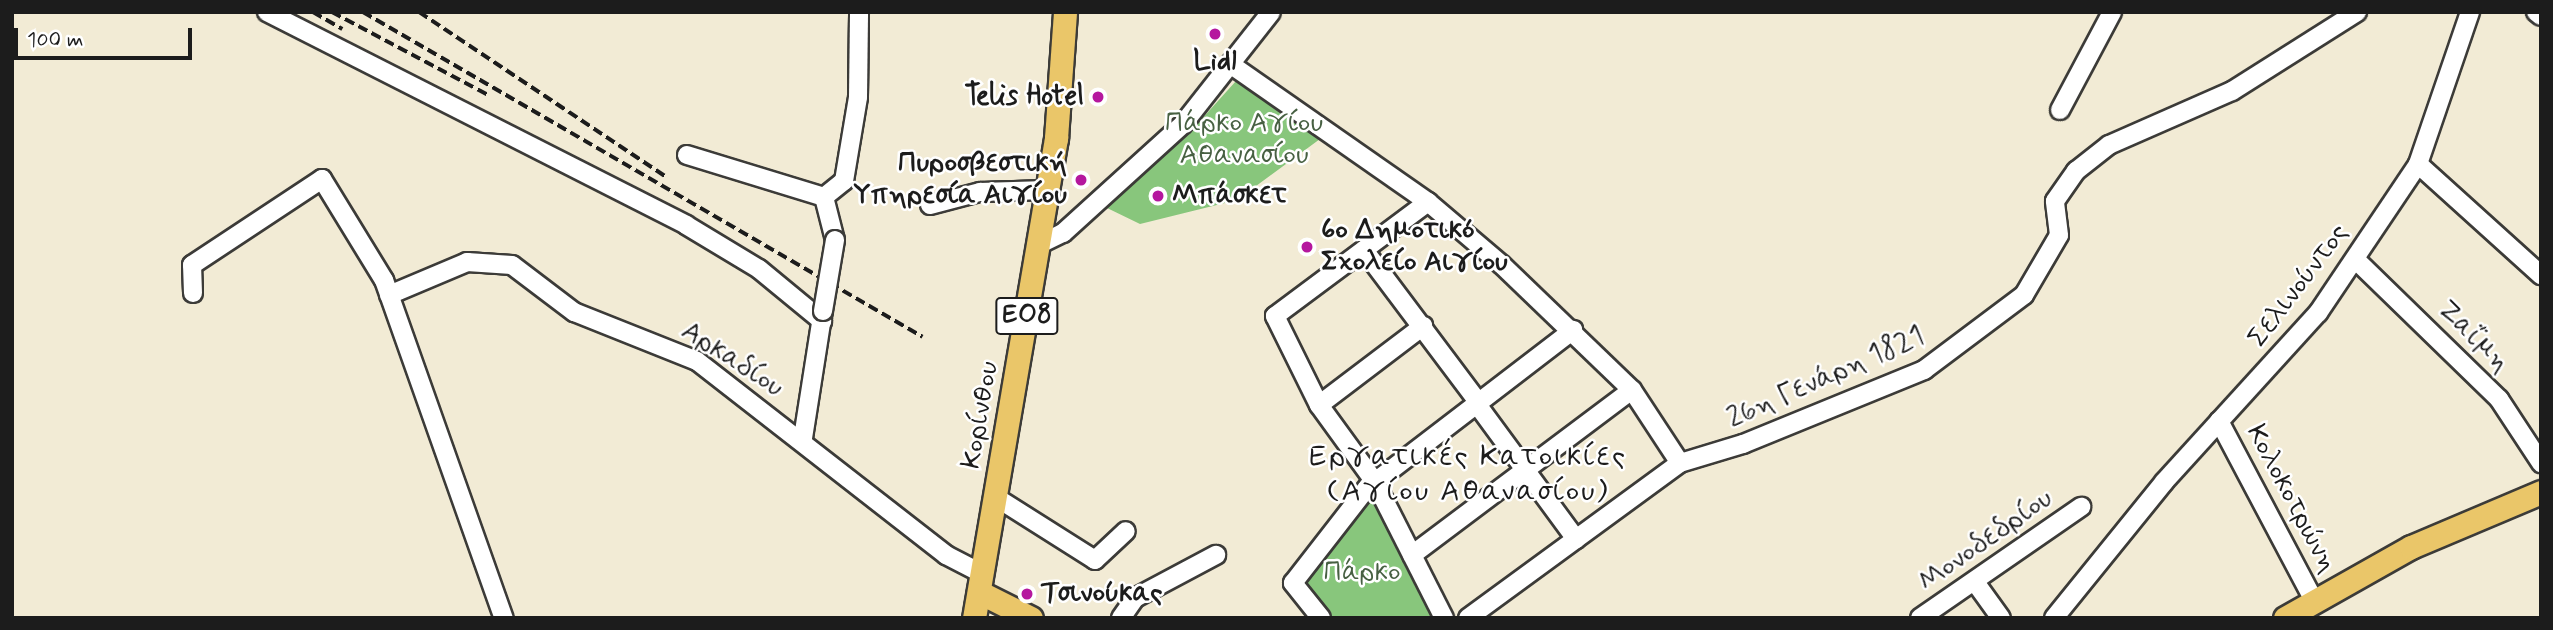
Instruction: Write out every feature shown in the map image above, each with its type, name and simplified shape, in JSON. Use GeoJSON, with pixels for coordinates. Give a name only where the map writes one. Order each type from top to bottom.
{"type":"FeatureCollection","features":[{"type":"Feature","properties":{"kind":"main road","name":"Κορίνθου"},"geometry":{"type":"LineString","coordinates":[[974,618],[997,498],[1047,190],[1065,12]]}},
{"type":"Feature","properties":{"kind":"main road"},"geometry":{"type":"LineString","coordinates":[[2285,618],[2412,547],[2541,492]]}},
{"type":"Feature","properties":{"kind":"main road"},"geometry":{"type":"LineString","coordinates":[[981,583],[1031,618]]}},
{"type":"Feature","properties":{"kind":"street"},"geometry":{"type":"LineString","coordinates":[[267,12],[686,225],[759,269],[822,316]]}},
{"type":"Feature","properties":{"kind":"street"},"geometry":{"type":"LineString","coordinates":[[824,197],[844,181],[858,97],[859,12]]}},
{"type":"Feature","properties":{"kind":"street"},"geometry":{"type":"LineString","coordinates":[[1038,246],[1063,233],[1183,124],[1233,66],[1270,12]]}},
{"type":"Feature","properties":{"kind":"street"},"geometry":{"type":"LineString","coordinates":[[2060,110],[2112,12]]}},
{"type":"Feature","properties":{"kind":"street","name":"26η Γενάρη 1821"},"geometry":{"type":"LineString","coordinates":[[1468,618],[1680,463],[1743,444],[1924,370],[2024,295],[2059,235],[2054,201],[2076,171],[2109,145],[2232,91],[2357,12]]}},
{"type":"Feature","properties":{"kind":"street","name":"Σελινούντος"},"geometry":{"type":"LineString","coordinates":[[2054,618],[2219,421],[2293,346],[2355,259],[2418,164],[2470,12]]}},
{"type":"Feature","properties":{"kind":"street"},"geometry":{"type":"LineString","coordinates":[[2536,12],[2541,16]]}},
{"type":"Feature","properties":{"kind":"street"},"geometry":{"type":"LineString","coordinates":[[1233,66],[1428,202],[1573,330],[1632,390],[1680,463]]}},
{"type":"Feature","properties":{"kind":"street"},"geometry":{"type":"LineString","coordinates":[[687,155],[824,197]]}},
{"type":"Feature","properties":{"kind":"street"},"geometry":{"type":"LineString","coordinates":[[2418,164],[2541,275]]}},
{"type":"Feature","properties":{"kind":"street"},"geometry":{"type":"LineString","coordinates":[[192,293],[192,265],[322,179],[388,296],[504,618]]}},
{"type":"Feature","properties":{"kind":"street"},"geometry":{"type":"LineString","coordinates":[[930,205],[980,192],[1047,190]]}},
{"type":"Feature","properties":{"kind":"street"},"geometry":{"type":"LineString","coordinates":[[803,438],[835,240],[824,197]]}},
{"type":"Feature","properties":{"kind":"street"},"geometry":{"type":"LineString","coordinates":[[1428,202],[1275,316],[1320,405],[1374,480],[1444,618]]}},
{"type":"Feature","properties":{"kind":"street"},"geometry":{"type":"LineString","coordinates":[[1364,250],[1423,326],[1576,539]]}},
{"type":"Feature","properties":{"kind":"street","name":"Ζαΐμη"},"geometry":{"type":"LineString","coordinates":[[2355,259],[2499,399],[2541,463]]}},
{"type":"Feature","properties":{"kind":"street","name":"Αρκαδίου"},"geometry":{"type":"LineString","coordinates":[[388,296],[467,262],[512,265],[574,312],[698,361],[803,438],[981,583]]}},
{"type":"Feature","properties":{"kind":"street"},"geometry":{"type":"LineString","coordinates":[[1320,405],[1423,326]]}},
{"type":"Feature","properties":{"kind":"street"},"geometry":{"type":"LineString","coordinates":[[1321,618],[1293,583],[1374,480],[1573,330]]}},
{"type":"Feature","properties":{"kind":"street"},"geometry":{"type":"LineString","coordinates":[[1412,555],[1632,390]]}},
{"type":"Feature","properties":{"kind":"street","name":"Κολοκοτρώνη"},"geometry":{"type":"LineString","coordinates":[[2219,421],[2315,602]]}},
{"type":"Feature","properties":{"kind":"street"},"geometry":{"type":"LineString","coordinates":[[997,498],[1095,560],[1126,531]]}},
{"type":"Feature","properties":{"kind":"street","name":"Μονοδεδρίου"},"geometry":{"type":"LineString","coordinates":[[1920,618],[2081,507]]}},
{"type":"Feature","properties":{"kind":"street"},"geometry":{"type":"LineString","coordinates":[[1121,618],[1135,598],[1216,555]]}},
{"type":"Feature","properties":{"kind":"street"},"geometry":{"type":"LineString","coordinates":[[1975,582],[2001,618]]}},
{"type":"Feature","properties":{"kind":"green space","name":"Πάρκο Αγίου Αθανασίου"},"geometry":{"type":"Polygon","coordinates":[[[1236,81],[1320,139],[1237,200],[1140,224],[1105,207],[1190,132],[1236,81]]]}},
{"type":"Feature","properties":{"kind":"green space","name":"Πάρκο"},"geometry":{"type":"Polygon","coordinates":[[[1373,494],[1435,618],[1328,618],[1299,581],[1373,494]]]}},
{"type":"Feature","properties":{"kind":"railway"},"geometry":{"type":"LineString","coordinates":[[313,12],[343,29]]}},
{"type":"Feature","properties":{"kind":"railway"},"geometry":{"type":"LineString","coordinates":[[332,12],[488,95]]}},
{"type":"Feature","properties":{"kind":"railway"},"geometry":{"type":"LineString","coordinates":[[363,12],[923,337]]}},
{"type":"Feature","properties":{"kind":"railway"},"geometry":{"type":"LineString","coordinates":[[419,12],[666,177]]}},
{"type":"Feature","properties":{"kind":"place","name":"Lidl"},"geometry":{"type":"Point","coordinates":[1215,34]}},
{"type":"Feature","properties":{"kind":"place","name":"Telis Hotel"},"geometry":{"type":"Point","coordinates":[1098,97]}},
{"type":"Feature","properties":{"kind":"place","name":"Πυροσβεστική Υπηρεσία Αιγίου"},"geometry":{"type":"Point","coordinates":[1081,180]}},
{"type":"Feature","properties":{"kind":"place","name":"Μπάσκετ"},"geometry":{"type":"Point","coordinates":[1158,196]}},
{"type":"Feature","properties":{"kind":"place","name":"6ο Δημοτικό Σχολείο Αιγίου"},"geometry":{"type":"Point","coordinates":[1307,247]}},
{"type":"Feature","properties":{"kind":"place","name":"Τσινούκας"},"geometry":{"type":"Point","coordinates":[1027,594]}},
{"type":"Feature","properties":{"kind":"district","name":"Εργατικές Κατοικίες (Αγίου Αθανασίου)"},"geometry":{"type":"Point","coordinates":[1468,474]}}]}
